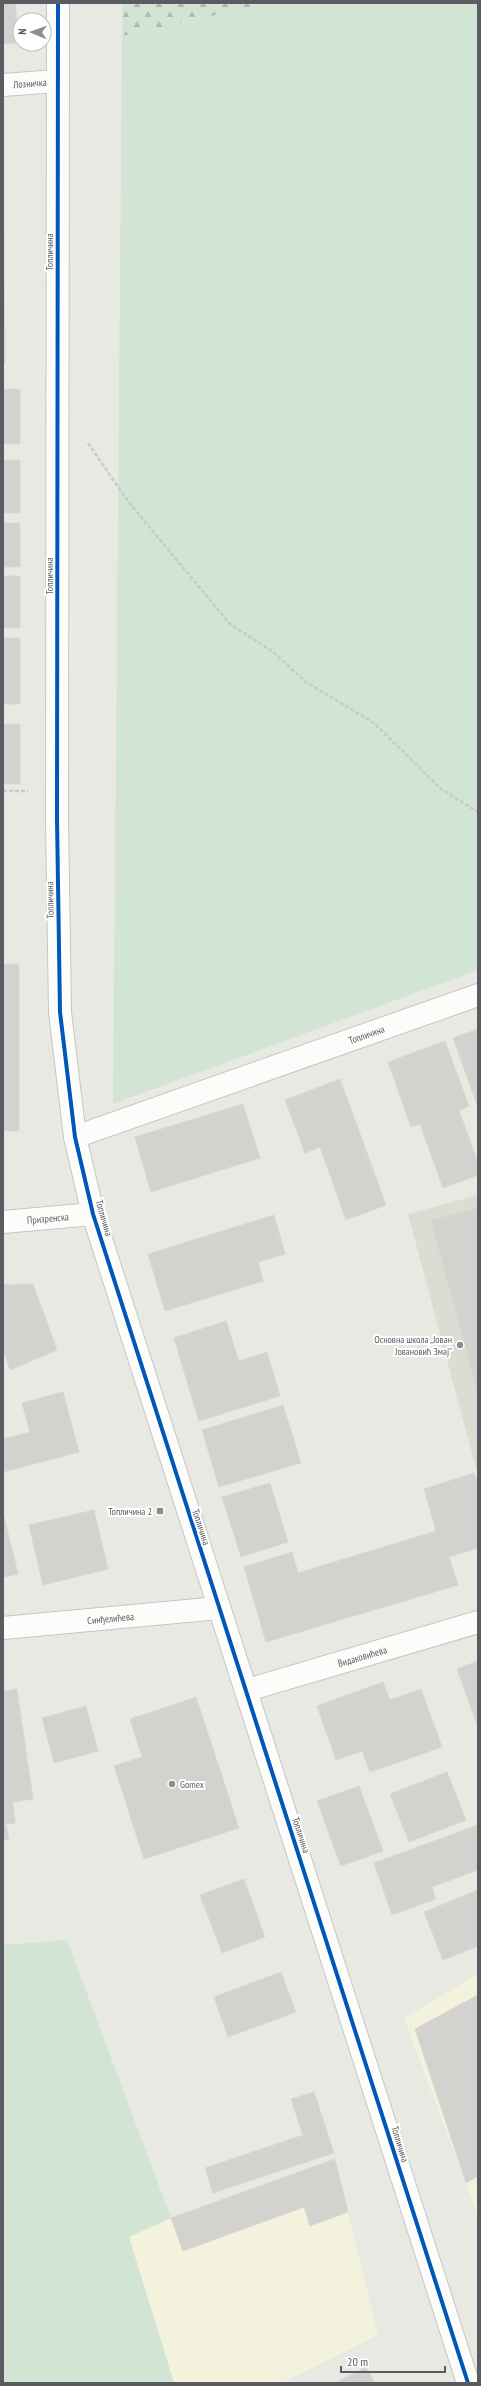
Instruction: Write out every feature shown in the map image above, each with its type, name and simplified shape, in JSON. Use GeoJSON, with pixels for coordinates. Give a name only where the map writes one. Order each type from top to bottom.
{"type":"FeatureCollection","features":[{"type":"Feature","properties":{"kind":"street","name":"Топличина"},"geometry":{"type":"LineString","coordinates":[[58,3],[57,819],[60,1012],[75,1137],[93,1214],[218,1608],[247,1690],[468,2383]]}},
{"type":"Feature","properties":{"kind":"street","name":"Лозничка"},"geometry":{"type":"LineString","coordinates":[[3,85],[57,81]]}},
{"type":"Feature","properties":{"kind":"street","name":"Топличина"},"geometry":{"type":"LineString","coordinates":[[75,1137],[478,995]]}},
{"type":"Feature","properties":{"kind":"street","name":"Призренска"},"geometry":{"type":"LineString","coordinates":[[3,1222],[93,1214]]}},
{"type":"Feature","properties":{"kind":"street","name":"Синђелићева"},"geometry":{"type":"LineString","coordinates":[[3,1628],[218,1608]]}},
{"type":"Feature","properties":{"kind":"street","name":"Видаковићева"},"geometry":{"type":"LineString","coordinates":[[247,1690],[478,1622]]}},
{"type":"Feature","properties":{"kind":"path"},"geometry":{"type":"LineString","coordinates":[[83,437],[127,500],[230,624],[272,651],[306,682],[374,723],[441,789],[478,812]]}},
{"type":"Feature","properties":{"kind":"path"},"geometry":{"type":"LineString","coordinates":[[3,791],[28,791]]}},
{"type":"Feature","properties":{"kind":"shaded area","name":"Основна школа „Јован Јовановић Змај”"},"geometry":{"type":"Polygon","coordinates":[[[478,1195],[478,1476],[408,1214],[478,1195]]]}},
{"type":"Feature","properties":{"kind":"shaded area"},"geometry":{"type":"Polygon","coordinates":[[[478,1974],[478,2216],[404,2018],[478,1974]]]}},
{"type":"Feature","properties":{"kind":"shaded area"},"geometry":{"type":"Polygon","coordinates":[[[335,2159],[378,2335],[282,2383],[174,2383],[129,2237],[171,2218],[335,2159]]]}},
{"type":"Feature","properties":{"kind":"green space"},"geometry":{"type":"Polygon","coordinates":[[[123,3],[270,3],[122,36],[123,3]]]}},
{"type":"Feature","properties":{"kind":"green space"},"geometry":{"type":"Polygon","coordinates":[[[270,3],[478,3],[478,970],[113,1104],[122,36],[270,3]]]}},
{"type":"Feature","properties":{"kind":"green space"},"geometry":{"type":"Polygon","coordinates":[[[67,1940],[171,2218],[129,2237],[174,2383],[3,2383],[3,1945],[67,1940]]]}},
{"type":"Feature","properties":{"kind":"building"},"geometry":{"type":"Polygon","coordinates":[[[3,3],[16,3],[16,12],[12,12],[12,43],[3,44],[3,3]]]}},
{"type":"Feature","properties":{"kind":"building"},"geometry":{"type":"Polygon","coordinates":[[[3,146],[5,364],[3,364],[3,146]]]}},
{"type":"Feature","properties":{"kind":"building"},"geometry":{"type":"Polygon","coordinates":[[[3,389],[20,389],[20,444],[3,444],[3,389]]]}},
{"type":"Feature","properties":{"kind":"building"},"geometry":{"type":"Polygon","coordinates":[[[3,460],[20,460],[20,513],[3,513],[3,460]]]}},
{"type":"Feature","properties":{"kind":"building"},"geometry":{"type":"Polygon","coordinates":[[[3,523],[20,523],[20,567],[3,567],[3,523]]]}},
{"type":"Feature","properties":{"kind":"building"},"geometry":{"type":"Polygon","coordinates":[[[3,576],[20,576],[20,628],[3,628],[3,576]]]}},
{"type":"Feature","properties":{"kind":"building"},"geometry":{"type":"Polygon","coordinates":[[[3,638],[20,638],[20,704],[3,704],[3,638]]]}},
{"type":"Feature","properties":{"kind":"building"},"geometry":{"type":"Polygon","coordinates":[[[3,724],[20,724],[20,784],[3,784],[3,724]]]}},
{"type":"Feature","properties":{"kind":"building"},"geometry":{"type":"Polygon","coordinates":[[[3,964],[19,964],[19,1131],[3,1131],[3,964]]]}},
{"type":"Feature","properties":{"kind":"building"},"geometry":{"type":"Polygon","coordinates":[[[478,1029],[478,1107],[453,1038],[478,1029]]]}},
{"type":"Feature","properties":{"kind":"building"},"geometry":{"type":"Polygon","coordinates":[[[445,1041],[469,1106],[459,1110],[478,1163],[478,1175],[443,1188],[420,1124],[411,1127],[388,1062],[445,1041]]]}},
{"type":"Feature","properties":{"kind":"building"},"geometry":{"type":"Polygon","coordinates":[[[340,1079],[386,1205],[346,1220],[320,1147],[305,1153],[285,1100],[340,1079]]]}},
{"type":"Feature","properties":{"kind":"building"},"geometry":{"type":"Polygon","coordinates":[[[243,1104],[260,1158],[151,1192],[135,1137],[243,1104]]]}},
{"type":"Feature","properties":{"kind":"building"},"geometry":{"type":"Polygon","coordinates":[[[478,1208],[478,1395],[431,1220],[478,1208]]]}},
{"type":"Feature","properties":{"kind":"building"},"geometry":{"type":"Polygon","coordinates":[[[274,1215],[285,1254],[258,1262],[263,1281],[165,1311],[148,1254],[274,1215]]]}},
{"type":"Feature","properties":{"kind":"building"},"geometry":{"type":"Polygon","coordinates":[[[33,1284],[57,1350],[10,1370],[3,1349],[3,1285],[33,1284]]]}},
{"type":"Feature","properties":{"kind":"building"},"geometry":{"type":"Polygon","coordinates":[[[226,1321],[239,1361],[267,1352],[280,1396],[199,1421],[174,1338],[226,1321]]]}},
{"type":"Feature","properties":{"kind":"building"},"geometry":{"type":"Polygon","coordinates":[[[63,1392],[79,1452],[3,1472],[3,1439],[30,1432],[22,1403],[63,1392]]]}},
{"type":"Feature","properties":{"kind":"building"},"geometry":{"type":"Polygon","coordinates":[[[283,1405],[301,1463],[219,1487],[202,1430],[283,1405]]]}},
{"type":"Feature","properties":{"kind":"building"},"geometry":{"type":"Polygon","coordinates":[[[474,1473],[478,1485],[478,1548],[449,1557],[458,1585],[266,1642],[244,1567],[292,1552],[298,1573],[436,1531],[424,1489],[474,1473]]]}},
{"type":"Feature","properties":{"kind":"building"},"geometry":{"type":"Polygon","coordinates":[[[270,1483],[288,1542],[241,1557],[222,1497],[270,1483]]]}},
{"type":"Feature","properties":{"kind":"building"},"geometry":{"type":"Polygon","coordinates":[[[94,1510],[108,1569],[43,1585],[29,1525],[94,1510]]]}},
{"type":"Feature","properties":{"kind":"building"},"geometry":{"type":"Polygon","coordinates":[[[3,1513],[18,1574],[3,1577],[3,1513]]]}},
{"type":"Feature","properties":{"kind":"building"},"geometry":{"type":"Polygon","coordinates":[[[478,1661],[478,1727],[457,1669],[478,1661]]]}},
{"type":"Feature","properties":{"kind":"building"},"geometry":{"type":"Polygon","coordinates":[[[383,1682],[390,1700],[421,1689],[442,1747],[370,1772],[362,1751],[336,1760],[317,1706],[383,1682]]]}},
{"type":"Feature","properties":{"kind":"building"},"geometry":{"type":"Polygon","coordinates":[[[17,1689],[33,1799],[13,1802],[15,1823],[6,1824],[9,1840],[3,1840],[3,1691],[17,1689]]]}},
{"type":"Feature","properties":{"kind":"building","name":"Gomex"},"geometry":{"type":"Polygon","coordinates":[[[196,1697],[239,1828],[144,1859],[114,1766],[142,1757],[130,1719],[196,1697]]]}},
{"type":"Feature","properties":{"kind":"building"},"geometry":{"type":"Polygon","coordinates":[[[86,1706],[98,1751],[54,1763],[42,1718],[86,1706]]]}},
{"type":"Feature","properties":{"kind":"building"},"geometry":{"type":"Polygon","coordinates":[[[447,1772],[466,1820],[409,1842],[390,1794],[447,1772]]]}},
{"type":"Feature","properties":{"kind":"building"},"geometry":{"type":"Polygon","coordinates":[[[359,1786],[383,1851],[341,1866],[317,1801],[359,1786]]]}},
{"type":"Feature","properties":{"kind":"building"},"geometry":{"type":"Polygon","coordinates":[[[478,1825],[478,1870],[432,1887],[436,1899],[392,1915],[374,1863],[478,1825]]]}},
{"type":"Feature","properties":{"kind":"building"},"geometry":{"type":"Polygon","coordinates":[[[244,1879],[265,1937],[222,1953],[200,1895],[244,1879]]]}},
{"type":"Feature","properties":{"kind":"building"},"geometry":{"type":"Polygon","coordinates":[[[478,1890],[478,1946],[443,1960],[424,1912],[478,1890]]]}},
{"type":"Feature","properties":{"kind":"building"},"geometry":{"type":"Polygon","coordinates":[[[281,1972],[296,2012],[228,2037],[214,1997],[281,1972]]]}},
{"type":"Feature","properties":{"kind":"building"},"geometry":{"type":"Polygon","coordinates":[[[478,1995],[478,2176],[466,2183],[415,2029],[478,1995]]]}},
{"type":"Feature","properties":{"kind":"building"},"geometry":{"type":"Polygon","coordinates":[[[314,2092],[334,2153],[213,2193],[205,2168],[303,2135],[291,2099],[314,2092]]]}},
{"type":"Feature","properties":{"kind":"building"},"geometry":{"type":"Polygon","coordinates":[[[335,2159],[348,2212],[310,2226],[304,2207],[183,2251],[171,2218],[335,2159]]]}},
{"type":"Feature","properties":{"kind":"building"},"geometry":{"type":"Polygon","coordinates":[[[366,2367],[375,2383],[335,2383],[366,2367]]]}},
{"type":"Feature","properties":{"kind":"cycle path"},"geometry":{"type":"LineString","coordinates":[[58,3],[57,819],[60,1012],[75,1137],[93,1214],[468,2383]]}},
{"type":"Feature","properties":{"kind":"place","name":"Основна школа „Јован Јовановић Змај”"},"geometry":{"type":"Point","coordinates":[460,1345]}},
{"type":"Feature","properties":{"kind":"place","name":"Топличина 2"},"geometry":{"type":"Point","coordinates":[160,1511]}},
{"type":"Feature","properties":{"kind":"place","name":"Gomex"},"geometry":{"type":"Point","coordinates":[172,1784]}}]}
